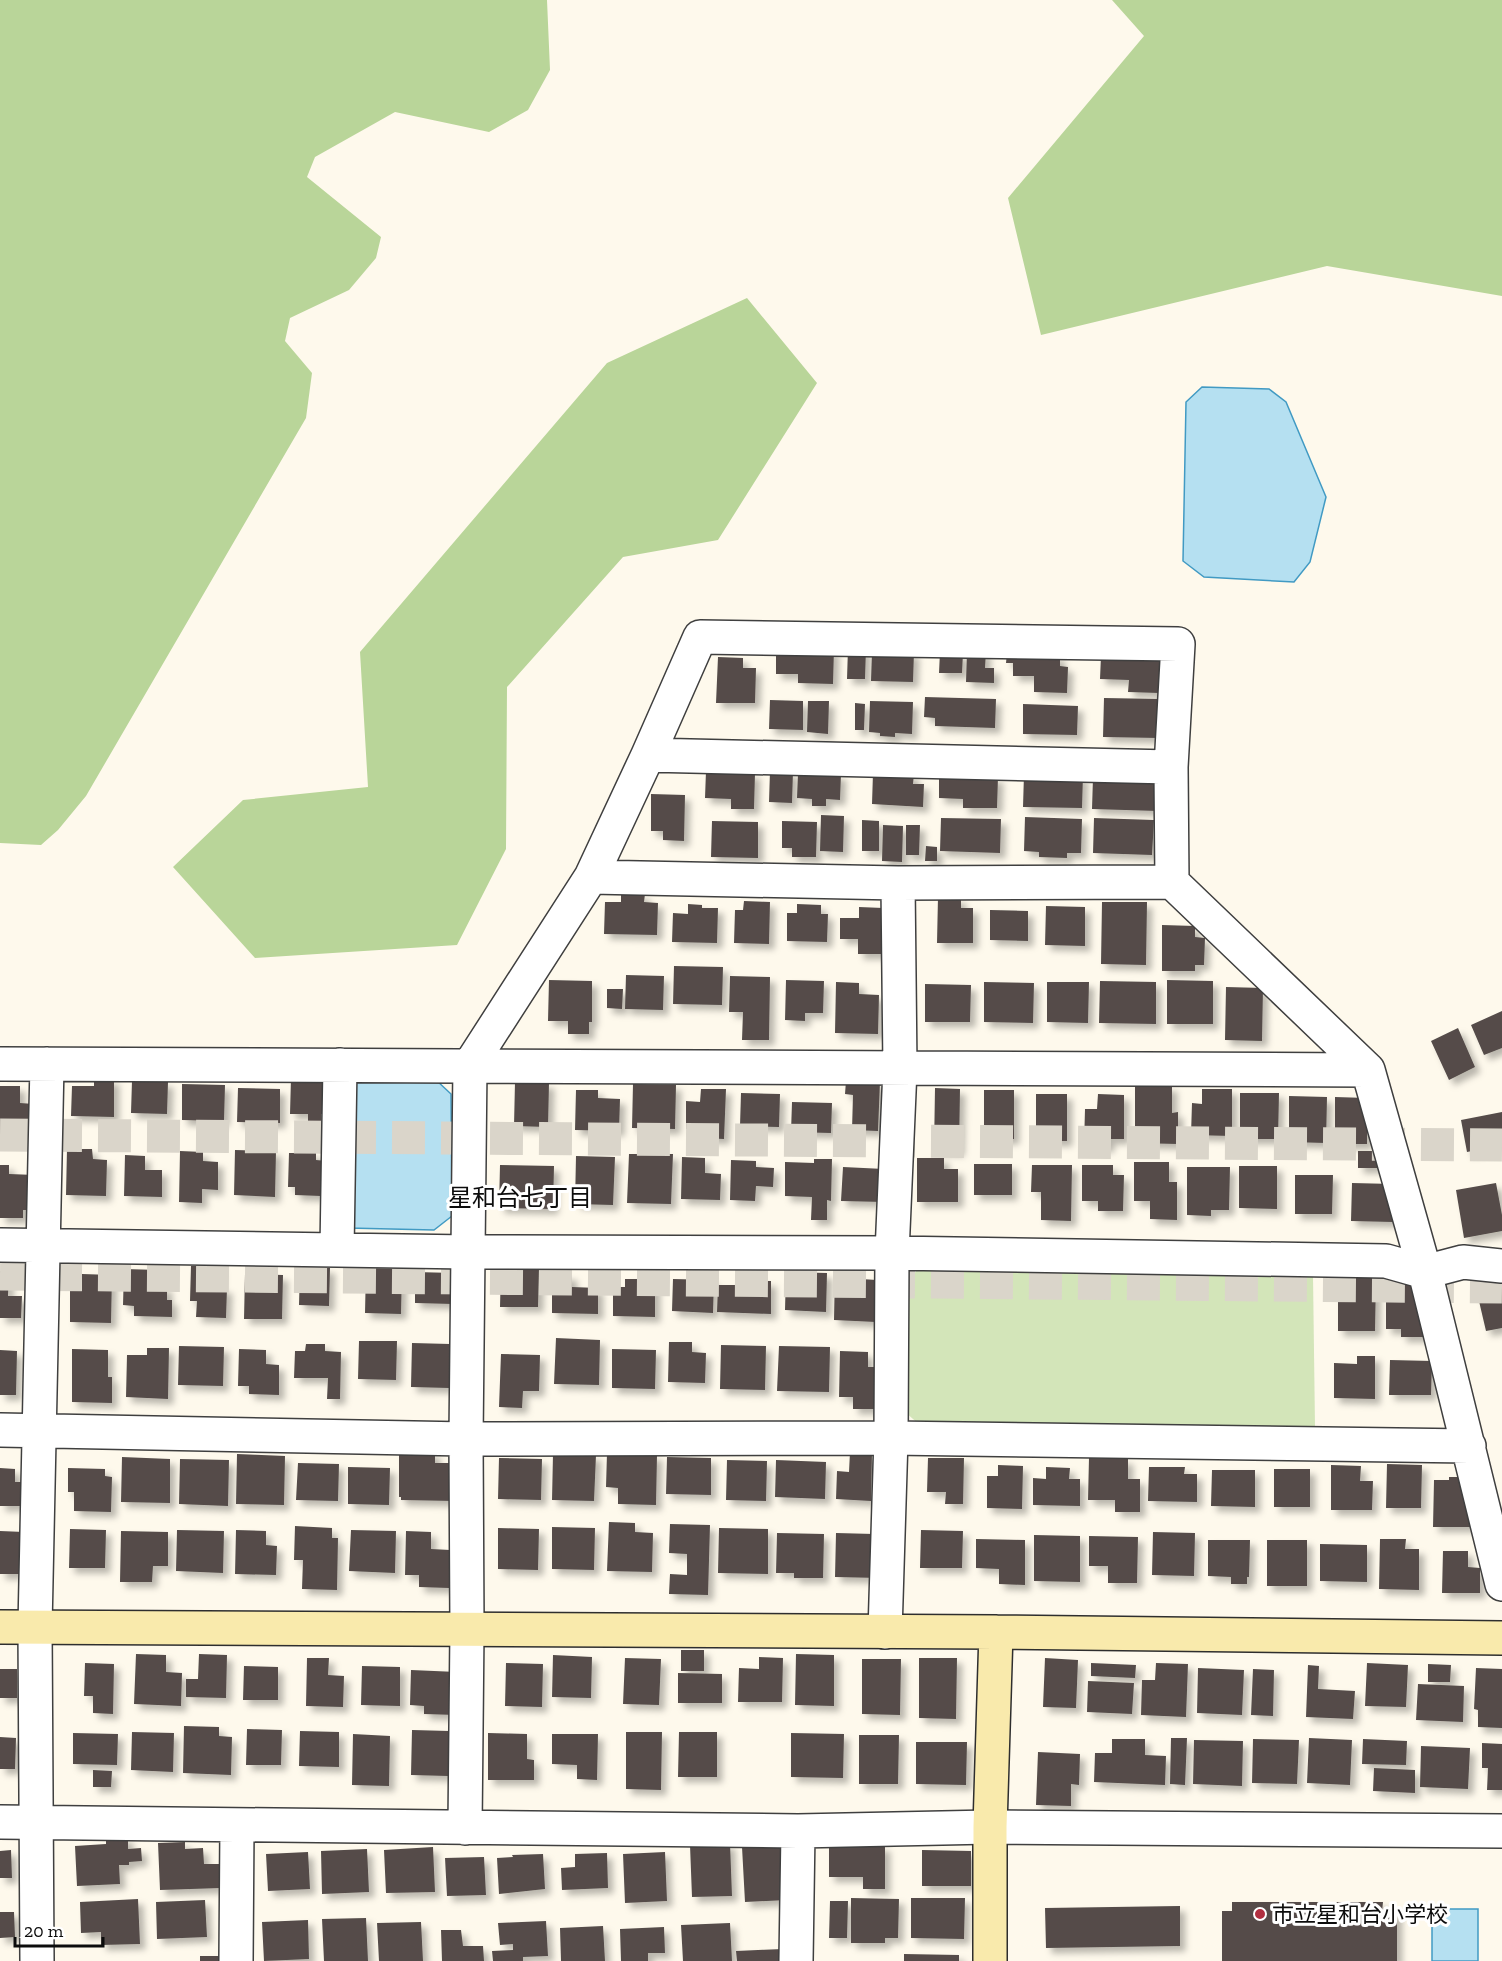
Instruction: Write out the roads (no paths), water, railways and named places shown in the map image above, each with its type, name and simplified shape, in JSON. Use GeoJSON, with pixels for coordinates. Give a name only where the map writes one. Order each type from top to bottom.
{"type":"FeatureCollection","features":[{"type":"Feature","properties":{"kind":"street"},"geometry":{"type":"LineString","coordinates":[[465,1828],[470,1065],[591,877],[700,637],[1178,644],[1171,767],[1172,882]]}},
{"type":"Feature","properties":{"kind":"street"},"geometry":{"type":"LineString","coordinates":[[648,755],[1171,767]]}},
{"type":"Feature","properties":{"kind":"street"},"geometry":{"type":"LineString","coordinates":[[591,877],[898,883],[1172,882],[1368,1070],[1425,1272],[1502,1584]]}},
{"type":"Feature","properties":{"kind":"street"},"geometry":{"type":"LineString","coordinates":[[885,1632],[891,1438],[892,1254],[900,1068],[898,883]]}},
{"type":"Feature","properties":{"kind":"street"},"geometry":{"type":"LineString","coordinates":[[0,1064],[1368,1070]]}},
{"type":"Feature","properties":{"kind":"street"},"geometry":{"type":"LineString","coordinates":[[37,1961],[35,1627],[47,1065]]}},
{"type":"Feature","properties":{"kind":"street"},"geometry":{"type":"LineString","coordinates":[[337,1250],[340,1065]]}},
{"type":"Feature","properties":{"kind":"street"},"geometry":{"type":"LineString","coordinates":[[0,1245],[1386,1261],[1425,1272],[1463,1262],[1502,1266]]}},
{"type":"Feature","properties":{"kind":"street"},"geometry":{"type":"LineString","coordinates":[[0,1430],[466,1438],[891,1438],[1469,1446]]}},
{"type":"Feature","properties":{"kind":"street"},"geometry":{"type":"LineString","coordinates":[[0,1627],[996,1632],[1502,1638]]}},
{"type":"Feature","properties":{"kind":"street"},"geometry":{"type":"LineString","coordinates":[[990,1961],[990,1827],[996,1632]]}},
{"type":"Feature","properties":{"kind":"street"},"geometry":{"type":"LineString","coordinates":[[0,1822],[798,1832],[990,1827],[1502,1831]]}},
{"type":"Feature","properties":{"kind":"street"},"geometry":{"type":"LineString","coordinates":[[236,1961],[237,1825]]}},
{"type":"Feature","properties":{"kind":"street"},"geometry":{"type":"LineString","coordinates":[[796,1961],[798,1832]]}},
{"type":"Feature","properties":{"kind":"water"},"geometry":{"type":"Polygon","coordinates":[[[1202,387],[1269,389],[1286,402],[1326,497],[1310,562],[1294,582],[1204,577],[1183,561],[1186,402],[1202,387]]]}},
{"type":"Feature","properties":{"kind":"water"},"geometry":{"type":"Polygon","coordinates":[[[435,1079],[451,1094],[452,1216],[434,1230],[348,1228],[349,1080],[435,1079]]]}},
{"type":"Feature","properties":{"kind":"water"},"geometry":{"type":"Polygon","coordinates":[[[1432,1909],[1478,1909],[1478,1961],[1432,1961],[1432,1909]]]}},
{"type":"Feature","properties":{"kind":"tunnel"},"geometry":{"type":"LineString","coordinates":[[0,1135],[1502,1145]]}},
{"type":"Feature","properties":{"kind":"tunnel"},"geometry":{"type":"LineString","coordinates":[[0,1274],[1502,1287]]}},
{"type":"Feature","properties":{"kind":"place","name":"市立星和台小学校"},"geometry":{"type":"Point","coordinates":[1260,1914]}},
{"type":"Feature","properties":{"kind":"district","name":"星和台七丁目"},"geometry":{"type":"Point","coordinates":[520,1197]}}]}
